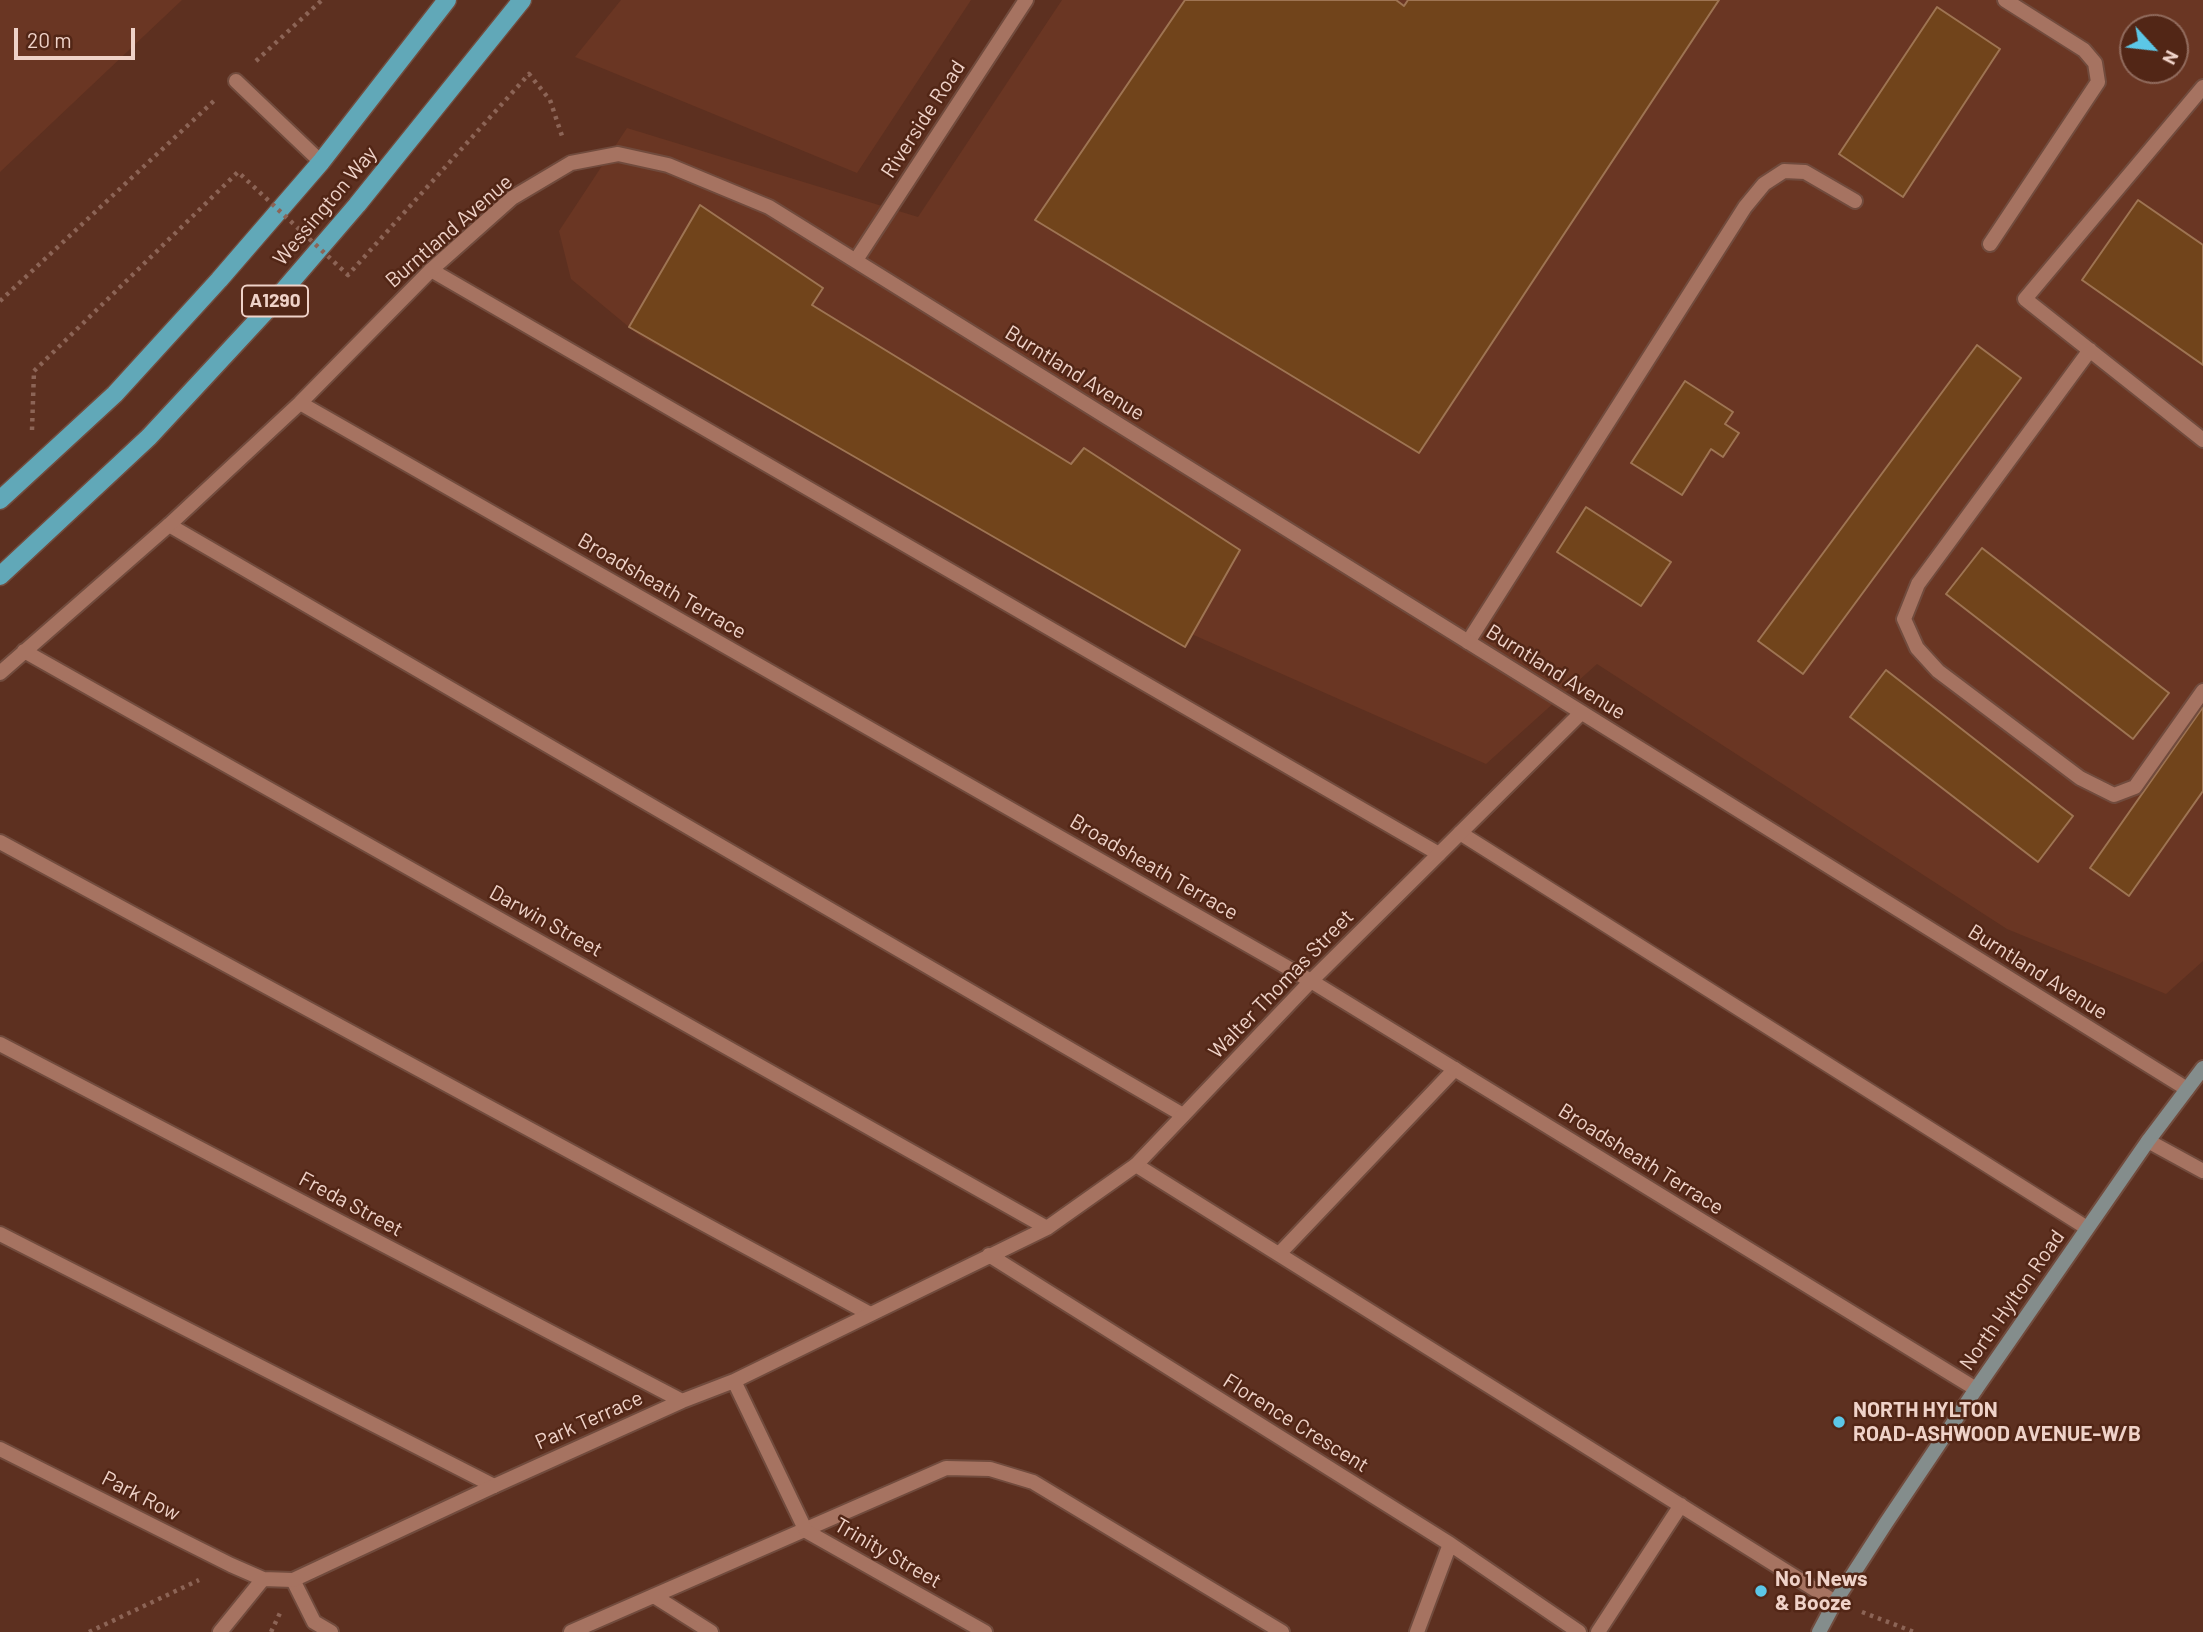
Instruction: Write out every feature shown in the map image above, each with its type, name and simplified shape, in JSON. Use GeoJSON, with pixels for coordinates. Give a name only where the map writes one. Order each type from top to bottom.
{"type":"FeatureCollection","features":[{"type":"Feature","properties":{"kind":"main road","name":"Wessington Way"},"geometry":{"type":"LineString","coordinates":[[0,500],[115,394],[219,280],[321,162],[447,0]]}},
{"type":"Feature","properties":{"kind":"main road","name":"Wessington Way"},"geometry":{"type":"LineString","coordinates":[[0,576],[149,437],[265,312],[357,205],[522,0]]}},
{"type":"Feature","properties":{"kind":"street","name":"Riverside Road"},"geometry":{"type":"LineString","coordinates":[[856,260],[1026,0]]}},
{"type":"Feature","properties":{"kind":"street"},"geometry":{"type":"LineString","coordinates":[[1990,244],[2098,82],[2095,63],[2084,50],[2005,0]]}},
{"type":"Feature","properties":{"kind":"street"},"geometry":{"type":"LineString","coordinates":[[236,80],[321,162]]}},
{"type":"Feature","properties":{"kind":"street"},"geometry":{"type":"LineString","coordinates":[[2203,87],[2025,299],[2203,440]]}},
{"type":"Feature","properties":{"kind":"street","name":"Burntland Avenue"},"geometry":{"type":"LineString","coordinates":[[0,673],[169,525],[300,403],[431,270],[512,198],[571,163],[618,154],[668,165],[769,207],[2187,1089]]}},
{"type":"Feature","properties":{"kind":"street"},"geometry":{"type":"LineString","coordinates":[[1468,642],[1745,207],[1764,184],[1784,171],[1805,172],[1855,201]]}},
{"type":"Feature","properties":{"kind":"street"},"geometry":{"type":"LineString","coordinates":[[431,270],[1439,854]]}},
{"type":"Feature","properties":{"kind":"street"},"geometry":{"type":"LineString","coordinates":[[2090,350],[1917,584],[1904,619],[1917,648],[1938,671],[2080,778],[2113,795],[2135,787],[2203,691]]}},
{"type":"Feature","properties":{"kind":"street","name":"Broadsheath Terrace"},"geometry":{"type":"LineString","coordinates":[[300,403],[1311,981],[1976,1389]]}},
{"type":"Feature","properties":{"kind":"street"},"geometry":{"type":"LineString","coordinates":[[169,525],[1183,1115]]}},
{"type":"Feature","properties":{"kind":"street","name":"Darwin Street"},"geometry":{"type":"LineString","coordinates":[[24,651],[1047,1228]]}},
{"type":"Feature","properties":{"kind":"street","name":"Walter Thomas Street"},"geometry":{"type":"LineString","coordinates":[[989,1255],[1047,1228],[1136,1164],[1311,981],[1581,713]]}},
{"type":"Feature","properties":{"kind":"street"},"geometry":{"type":"LineString","coordinates":[[1460,833],[2087,1228]]}},
{"type":"Feature","properties":{"kind":"street"},"geometry":{"type":"LineString","coordinates":[[0,842],[870,1314]]}},
{"type":"Feature","properties":{"kind":"street","name":"Freda Street"},"geometry":{"type":"LineString","coordinates":[[0,1044],[682,1401]]}},
{"type":"Feature","properties":{"kind":"street"},"geometry":{"type":"LineString","coordinates":[[1279,1254],[1455,1069]]}},
{"type":"Feature","properties":{"kind":"street","name":"North Hylton Road"},"geometry":{"type":"LineString","coordinates":[[1819,1632],[1835,1602],[1976,1389],[2148,1142],[2203,1069]]}},
{"type":"Feature","properties":{"kind":"street"},"geometry":{"type":"LineString","coordinates":[[2148,1142],[2203,1171]]}},
{"type":"Feature","properties":{"kind":"street"},"geometry":{"type":"LineString","coordinates":[[1136,1164],[1835,1602]]}},
{"type":"Feature","properties":{"kind":"street"},"geometry":{"type":"LineString","coordinates":[[0,1234],[494,1486]]}},
{"type":"Feature","properties":{"kind":"street","name":"Park Terrace"},"geometry":{"type":"LineString","coordinates":[[263,1579],[293,1580],[682,1401],[734,1381],[989,1255]]}},
{"type":"Feature","properties":{"kind":"street","name":"Florence Crescent"},"geometry":{"type":"LineString","coordinates":[[989,1255],[1450,1544],[1579,1632]]}},
{"type":"Feature","properties":{"kind":"street","name":"Trinity Street"},"geometry":{"type":"LineString","coordinates":[[734,1381],[806,1531],[985,1632]]}},
{"type":"Feature","properties":{"kind":"street","name":"Park Row"},"geometry":{"type":"LineString","coordinates":[[0,1449],[263,1579]]}},
{"type":"Feature","properties":{"kind":"street"},"geometry":{"type":"LineString","coordinates":[[571,1632],[946,1468],[990,1469],[1034,1482],[1282,1632]]}},
{"type":"Feature","properties":{"kind":"street"},"geometry":{"type":"LineString","coordinates":[[1598,1632],[1681,1505]]}},
{"type":"Feature","properties":{"kind":"street"},"geometry":{"type":"LineString","coordinates":[[1417,1632],[1450,1544]]}},
{"type":"Feature","properties":{"kind":"street"},"geometry":{"type":"LineString","coordinates":[[220,1632],[263,1579]]}},
{"type":"Feature","properties":{"kind":"street"},"geometry":{"type":"LineString","coordinates":[[293,1580],[314,1622],[331,1632]]}},
{"type":"Feature","properties":{"kind":"street"},"geometry":{"type":"LineString","coordinates":[[654,1597],[711,1632]]}},
{"type":"Feature","properties":{"kind":"path"},"geometry":{"type":"LineString","coordinates":[[0,301],[322,0]]}},
{"type":"Feature","properties":{"kind":"path"},"geometry":{"type":"LineString","coordinates":[[30,473],[34,371],[238,172],[348,275],[528,74],[550,100],[571,163]]}},
{"type":"Feature","properties":{"kind":"path"},"geometry":{"type":"LineString","coordinates":[[89,1632],[231,1565]]}},
{"type":"Feature","properties":{"kind":"path"},"geometry":{"type":"LineString","coordinates":[[1835,1602],[1914,1632]]}},
{"type":"Feature","properties":{"kind":"shaded area"},"geometry":{"type":"Polygon","coordinates":[[[0,0],[182,0],[0,172],[0,0]]]}},
{"type":"Feature","properties":{"kind":"shaded area"},"geometry":{"type":"Polygon","coordinates":[[[621,0],[971,0],[857,173],[575,57],[621,0]]]}},
{"type":"Feature","properties":{"kind":"shaded area"},"geometry":{"type":"Polygon","coordinates":[[[1062,0],[2203,0],[2203,961],[2166,994],[2007,929],[1597,664],[1486,764],[1171,625],[641,337],[571,279],[559,231],[627,128],[918,217],[1062,0]]]}},
{"type":"Feature","properties":{"kind":"building"},"geometry":{"type":"Polygon","coordinates":[[[1185,0],[1396,0],[1404,6],[1408,0],[1719,0],[1419,453],[1035,220],[1185,0]]]}},
{"type":"Feature","properties":{"kind":"building"},"geometry":{"type":"Polygon","coordinates":[[[1937,7],[2000,49],[1903,197],[1839,154],[1937,7]]]}},
{"type":"Feature","properties":{"kind":"building"},"geometry":{"type":"Polygon","coordinates":[[[2138,200],[2203,245],[2203,365],[2082,280],[2138,200]]]}},
{"type":"Feature","properties":{"kind":"building"},"geometry":{"type":"Polygon","coordinates":[[[700,205],[823,288],[812,305],[1071,464],[1084,448],[1240,550],[1185,647],[629,327],[700,205]]]}},
{"type":"Feature","properties":{"kind":"building"},"geometry":{"type":"Polygon","coordinates":[[[1977,345],[2021,378],[1803,674],[1758,641],[1977,345]]]}},
{"type":"Feature","properties":{"kind":"building"},"geometry":{"type":"Polygon","coordinates":[[[1685,381],[1733,412],[1725,424],[1739,433],[1723,457],[1711,449],[1682,495],[1631,463],[1685,381]]]}},
{"type":"Feature","properties":{"kind":"building"},"geometry":{"type":"Polygon","coordinates":[[[1586,507],[1671,562],[1641,606],[1557,552],[1586,507]]]}},
{"type":"Feature","properties":{"kind":"building"},"geometry":{"type":"Polygon","coordinates":[[[1982,548],[2169,693],[2133,739],[1946,594],[1982,548]]]}},
{"type":"Feature","properties":{"kind":"building"},"geometry":{"type":"Polygon","coordinates":[[[1886,670],[2073,816],[2038,862],[1850,717],[1886,670]]]}},
{"type":"Feature","properties":{"kind":"building"},"geometry":{"type":"Polygon","coordinates":[[[2203,707],[2203,791],[2129,896],[2090,868],[2203,707]]]}},
{"type":"Feature","properties":{"kind":"place","name":"NORTH HYLTON ROAD-ASHWOOD AVENUE-W/B"},"geometry":{"type":"Point","coordinates":[1839,1422]}},
{"type":"Feature","properties":{"kind":"place","name":"No 1 News & Booze"},"geometry":{"type":"Point","coordinates":[1761,1591]}}]}
